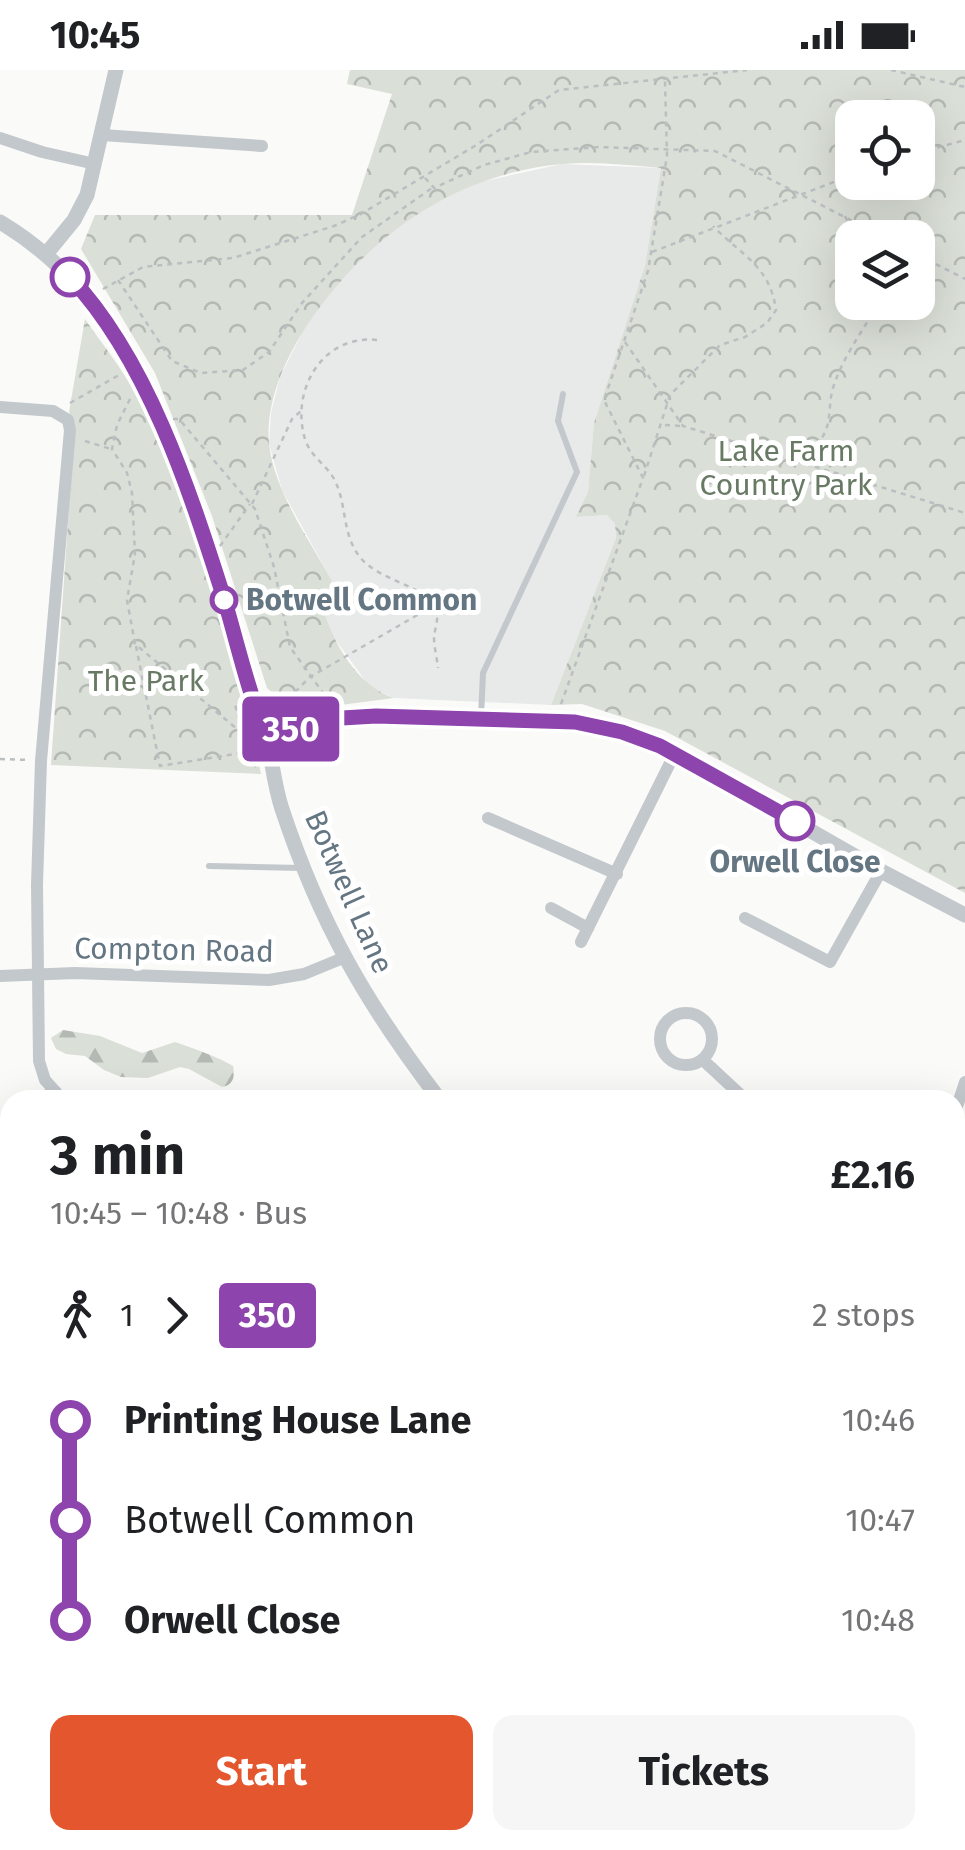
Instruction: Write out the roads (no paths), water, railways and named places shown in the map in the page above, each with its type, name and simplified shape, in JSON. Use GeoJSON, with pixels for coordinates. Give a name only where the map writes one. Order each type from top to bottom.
{"type":"FeatureCollection","features":[{"type":"Feature","properties":{"kind":"street"},"geometry":{"type":"LineString","coordinates":[[47,253],[82,207],[116,70]]}},
{"type":"Feature","properties":{"kind":"street"},"geometry":{"type":"LineString","coordinates":[[102,136],[262,146]]}},
{"type":"Feature","properties":{"kind":"street"},"geometry":{"type":"LineString","coordinates":[[0,138],[95,164]]}},
{"type":"Feature","properties":{"kind":"street","name":"Botwell Lane"},"geometry":{"type":"LineString","coordinates":[[0,222],[47,253],[88,297],[133,367],[157,418],[218,582],[266,735],[282,811],[304,868],[342,958],[386,1028],[432,1090]]}},
{"type":"Feature","properties":{"kind":"street"},"geometry":{"type":"LineString","coordinates":[[0,406],[45,410],[63,415],[69,424],[41,761],[37,974],[40,1061],[50,1088]]}},
{"type":"Feature","properties":{"kind":"street"},"geometry":{"type":"LineString","coordinates":[[266,735],[342,718],[376,716],[558,720],[622,732],[675,753],[965,915]]}},
{"type":"Feature","properties":{"kind":"street"},"geometry":{"type":"LineString","coordinates":[[581,942],[675,753]]}},
{"type":"Feature","properties":{"kind":"street"},"geometry":{"type":"LineString","coordinates":[[488,818],[616,874]]}},
{"type":"Feature","properties":{"kind":"street"},"geometry":{"type":"LineString","coordinates":[[744,918],[830,962],[881,871]]}},
{"type":"Feature","properties":{"kind":"street"},"geometry":{"type":"LineString","coordinates":[[552,908],[588,928]]}},
{"type":"Feature","properties":{"kind":"street","name":"Compton Road"},"geometry":{"type":"LineString","coordinates":[[0,976],[256,980],[304,974],[342,958]]}},
{"type":"Feature","properties":{"kind":"street"},"geometry":{"type":"LineString","coordinates":[[681,1013],[694,1014],[709,1025],[712,1044],[703,1060],[689,1065],[669,1059],[660,1039],[669,1019],[681,1013]]}},
{"type":"Feature","properties":{"kind":"street"},"geometry":{"type":"LineString","coordinates":[[703,1060],[735,1090]]}},
{"type":"Feature","properties":{"kind":"lane"},"geometry":{"type":"LineString","coordinates":[[481,717],[483,672],[577,472],[558,421],[563,394]]}},
{"type":"Feature","properties":{"kind":"lane"},"geometry":{"type":"LineString","coordinates":[[210,866],[304,868]]}},
{"type":"Feature","properties":{"kind":"place","name":"Botwell Common"},"geometry":{"type":"Point","coordinates":[224,600]}},
{"type":"Feature","properties":{"kind":"place","name":"Orwell Close"},"geometry":{"type":"Point","coordinates":[795,821]}},
{"type":"Feature","properties":{"kind":"park label","name":"Lake Farm Country Park"},"geometry":{"type":"Point","coordinates":[786,468]}},
{"type":"Feature","properties":{"kind":"park label","name":"The Park"},"geometry":{"type":"Point","coordinates":[146,681]}}]}
